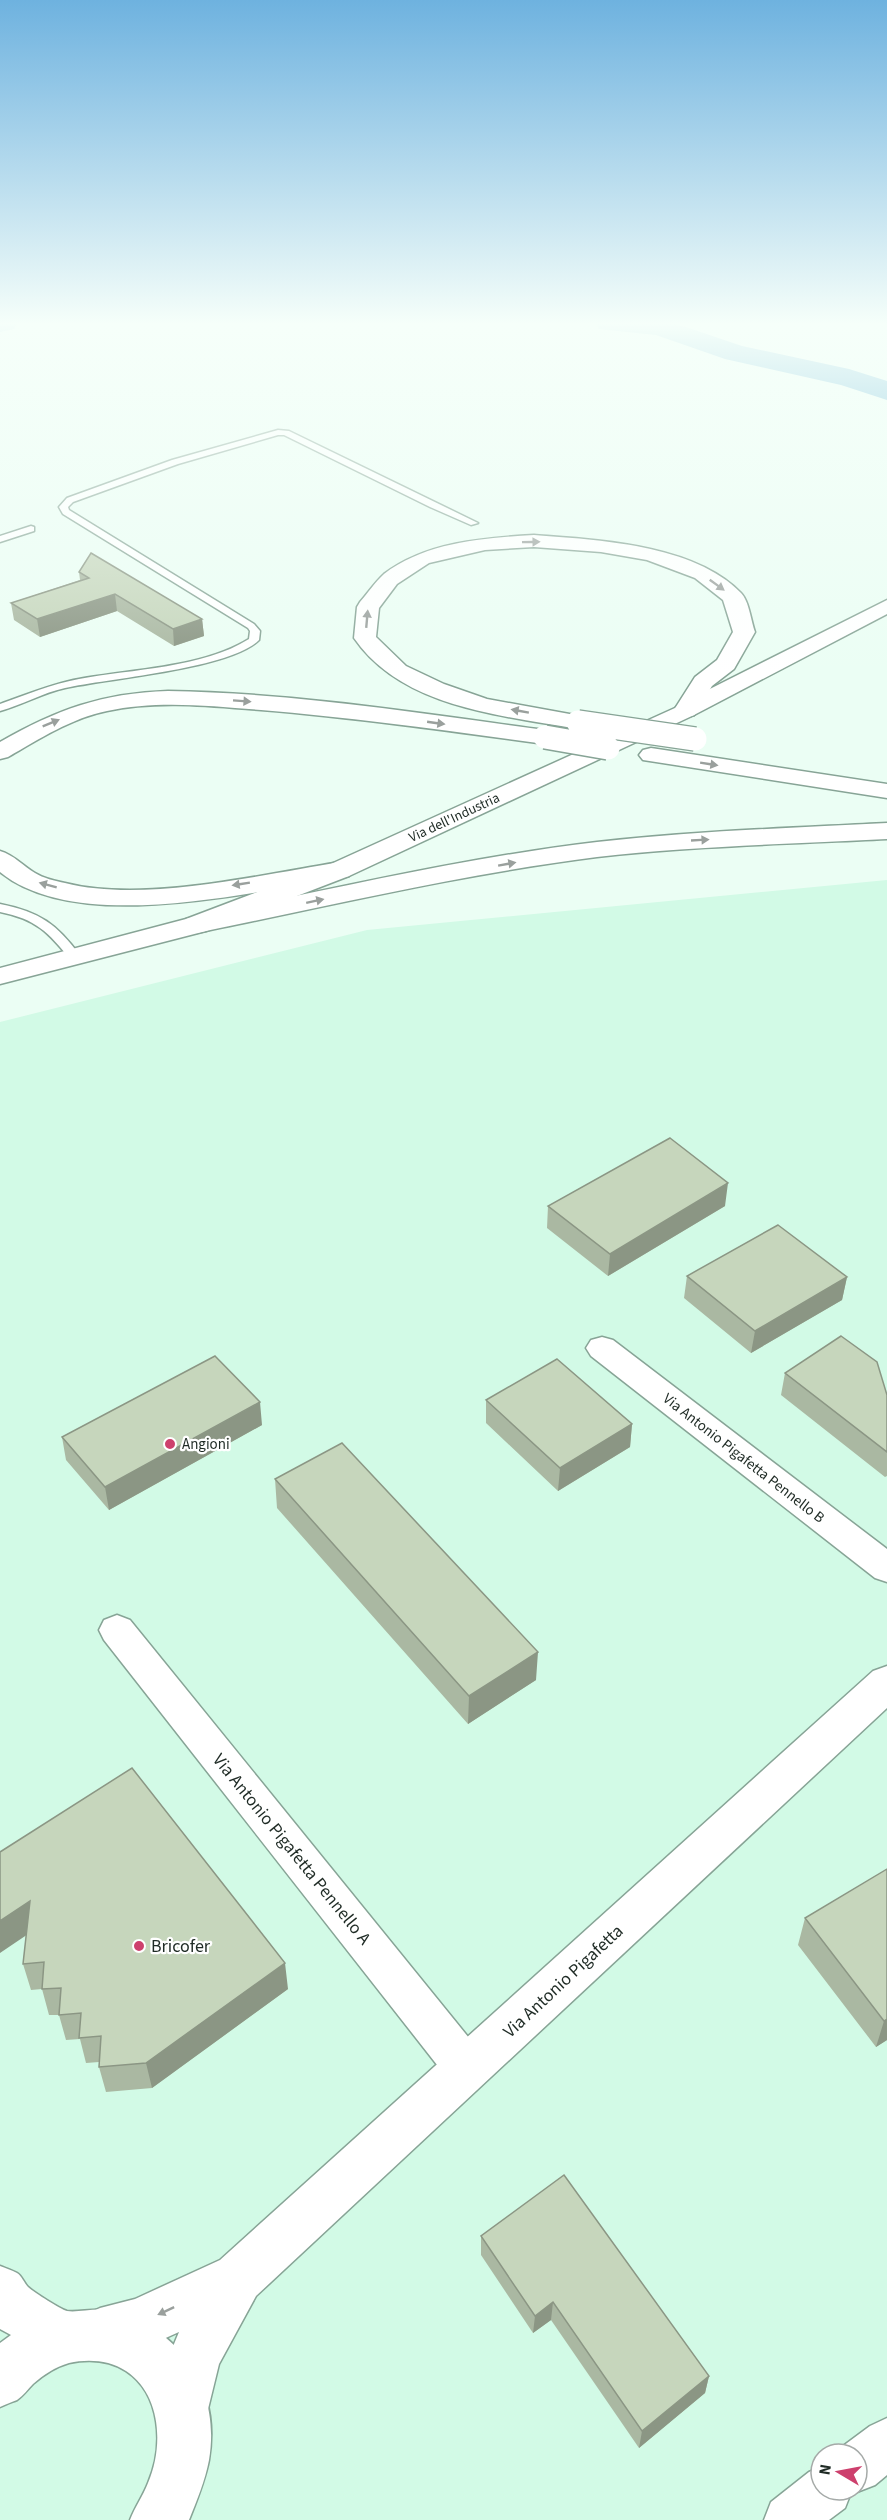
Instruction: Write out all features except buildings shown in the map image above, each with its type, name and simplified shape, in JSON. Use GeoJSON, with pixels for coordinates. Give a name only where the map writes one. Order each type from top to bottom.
{"type":"FeatureCollection","features":[{"type":"Feature","properties":{"kind":"main road"},"geometry":{"type":"LineString","coordinates":[[686,710],[703,682],[726,664],[744,632],[733,597],[702,574],[652,555],[601,546],[534,542],[485,544],[422,559],[390,580],[368,607],[365,638],[398,671],[436,689],[482,705],[887,770]]}},
{"type":"Feature","properties":{"kind":"main road","name":"Via dell'Industria"},"geometry":{"type":"LineString","coordinates":[[0,976],[196,925],[340,870],[686,710],[887,606]]}},
{"type":"Feature","properties":{"kind":"main road"},"geometry":{"type":"LineString","coordinates":[[0,752],[44,726],[91,708],[148,698],[201,699],[307,706],[545,737],[887,791]]}},
{"type":"Feature","properties":{"kind":"main road"},"geometry":{"type":"LineString","coordinates":[[196,925],[422,879],[557,855],[693,840],[887,831]]}},
{"type":"Feature","properties":{"kind":"main road"},"geometry":{"type":"LineString","coordinates":[[0,859],[29,880],[82,895],[153,896],[340,870]]}},
{"type":"Feature","properties":{"kind":"main road","name":"Via Antonio Pigafetta"},"geometry":{"type":"LineString","coordinates":[[181,2409],[193,2361],[207,2330],[238,2278],[887,1683]]}},
{"type":"Feature","properties":{"kind":"main road","name":"Via Antonio Pigafetta"},"geometry":{"type":"LineString","coordinates":[[0,2380],[8,2370],[34,2350],[81,2336],[139,2324],[238,2278]]}},
{"type":"Feature","properties":{"kind":"main road"},"geometry":{"type":"LineString","coordinates":[[0,2292],[9,2305],[81,2336],[128,2341],[152,2357],[170,2380],[181,2409],[185,2441],[180,2475],[164,2516]]}},
{"type":"Feature","properties":{"kind":"street","name":"Via Antonio Pigafetta Pennello B"},"geometry":{"type":"LineString","coordinates":[[602,1348],[887,1568]]}},
{"type":"Feature","properties":{"kind":"street","name":"Via Antonio Pigafetta Pennello A"},"geometry":{"type":"LineString","coordinates":[[117,1630],[467,2068]]}},
{"type":"Feature","properties":{"kind":"street"},"geometry":{"type":"LineString","coordinates":[[869,2457],[887,2443]]}},
{"type":"Feature","properties":{"kind":"street"},"geometry":{"type":"LineString","coordinates":[[789,2520],[812,2502]]}},
{"type":"Feature","properties":{"kind":"lane"},"geometry":{"type":"LineString","coordinates":[[0,708],[61,686],[132,674],[235,652],[254,640],[255,630],[250,626],[66,512],[63,507],[70,500],[175,462],[248,441]]}},
{"type":"Feature","properties":{"kind":"lane"},"geometry":{"type":"LineString","coordinates":[[302,441],[474,523]]}},
{"type":"Feature","properties":{"kind":"lane"},"geometry":{"type":"LineString","coordinates":[[0,539],[31,530]]}},
{"type":"Feature","properties":{"kind":"lane"},"geometry":{"type":"LineString","coordinates":[[0,908],[29,913],[45,922],[75,957]]}},
{"type":"Feature","properties":{"kind":"shaded area"},"geometry":{"type":"Polygon","coordinates":[[[887,880],[887,2520],[0,2520],[0,1022],[367,930],[887,880]]]}},
{"type":"Feature","properties":{"kind":"place","name":"Angioni"},"geometry":{"type":"Point","coordinates":[170,1444]}},
{"type":"Feature","properties":{"kind":"place","name":"Bricofer"},"geometry":{"type":"Point","coordinates":[139,1946]}}]}
